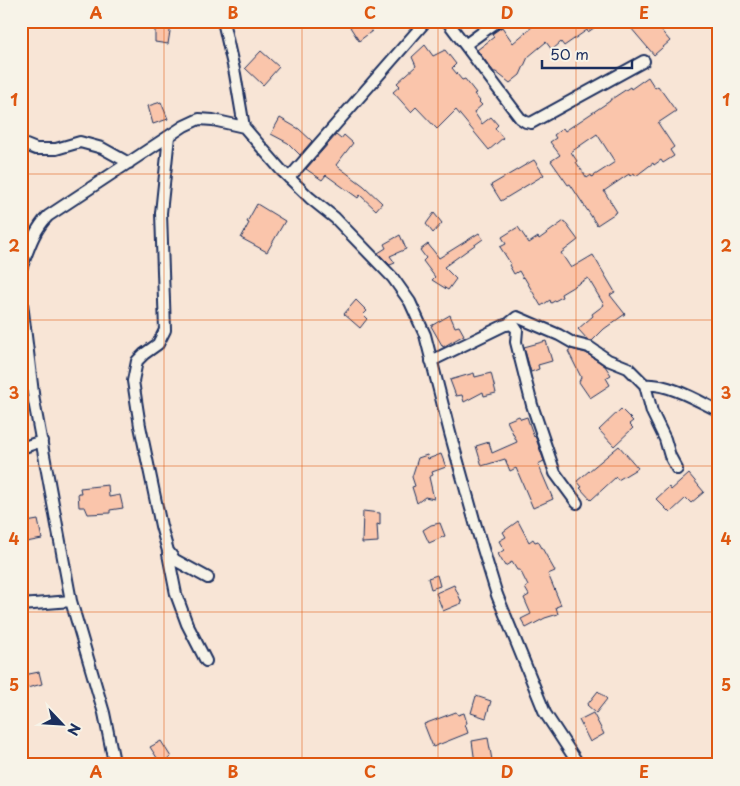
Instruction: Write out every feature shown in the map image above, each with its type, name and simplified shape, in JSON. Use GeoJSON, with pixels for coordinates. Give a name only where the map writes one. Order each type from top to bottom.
{"type":"FeatureCollection","features":[{"type":"Feature","properties":{"kind":"street"},"geometry":{"type":"LineString","coordinates":[[223,21],[235,74],[244,128],[281,170],[310,198],[335,218],[393,278],[410,302],[425,335],[465,487],[497,596],[545,713],[579,765]]}},
{"type":"Feature","properties":{"kind":"street"},"geometry":{"type":"LineString","coordinates":[[289,178],[426,21]]}},
{"type":"Feature","properties":{"kind":"street"},"geometry":{"type":"LineString","coordinates":[[447,21],[520,118],[526,122],[531,123],[644,61]]}},
{"type":"Feature","properties":{"kind":"street"},"geometry":{"type":"LineString","coordinates":[[465,45],[498,21]]}},
{"type":"Feature","properties":{"kind":"street"},"geometry":{"type":"LineString","coordinates":[[21,269],[26,242],[35,234],[41,223],[48,216],[184,126],[199,120],[213,120],[244,128]]}},
{"type":"Feature","properties":{"kind":"street"},"geometry":{"type":"LineString","coordinates":[[169,136],[161,213],[165,330],[158,344],[137,361],[133,381],[140,426],[176,594],[186,624],[206,662]]}},
{"type":"Feature","properties":{"kind":"street"},"geometry":{"type":"LineString","coordinates":[[21,142],[36,149],[56,149],[80,142],[102,148],[129,163]]}},
{"type":"Feature","properties":{"kind":"street"},"geometry":{"type":"LineString","coordinates":[[21,295],[34,401],[71,601],[104,713],[116,765]]}},
{"type":"Feature","properties":{"kind":"street"},"geometry":{"type":"LineString","coordinates":[[431,360],[507,325],[517,317],[559,335],[572,343],[589,347],[608,360],[628,368],[646,385],[652,412],[677,469]]}},
{"type":"Feature","properties":{"kind":"street"},"geometry":{"type":"LineString","coordinates":[[507,325],[509,324],[517,330],[516,342],[532,405],[555,473],[577,503]]}},
{"type":"Feature","properties":{"kind":"street"},"geometry":{"type":"LineString","coordinates":[[646,385],[669,388],[719,411]]}},
{"type":"Feature","properties":{"kind":"street"},"geometry":{"type":"LineString","coordinates":[[21,448],[42,441]]}},
{"type":"Feature","properties":{"kind":"street"},"geometry":{"type":"LineString","coordinates":[[168,551],[174,560],[208,578]]}},
{"type":"Feature","properties":{"kind":"street"},"geometry":{"type":"LineString","coordinates":[[21,605],[71,601]]}},
{"type":"Feature","properties":{"kind":"building"},"geometry":{"type":"Polygon","coordinates":[[[359,21],[366,21],[372,31],[359,41],[350,27],[359,21]]]}},
{"type":"Feature","properties":{"kind":"building"},"geometry":{"type":"Polygon","coordinates":[[[539,21],[604,21],[564,46],[561,42],[552,50],[546,42],[528,57],[520,75],[510,83],[494,72],[477,50],[494,37],[492,34],[502,27],[513,43],[539,21]]]}},
{"type":"Feature","properties":{"kind":"building"},"geometry":{"type":"Polygon","coordinates":[[[625,21],[653,21],[670,41],[654,55],[625,21]]]}},
{"type":"Feature","properties":{"kind":"building"},"geometry":{"type":"Polygon","coordinates":[[[163,22],[171,25],[168,44],[155,42],[155,23],[163,22]]]}},
{"type":"Feature","properties":{"kind":"building"},"geometry":{"type":"Polygon","coordinates":[[[425,45],[433,56],[445,50],[456,64],[452,68],[462,80],[465,79],[476,93],[474,94],[482,105],[474,112],[482,124],[491,117],[498,125],[495,128],[503,138],[489,150],[456,110],[437,129],[416,107],[411,112],[393,92],[400,86],[397,83],[416,66],[412,57],[425,45]]]}},
{"type":"Feature","properties":{"kind":"building"},"geometry":{"type":"Polygon","coordinates":[[[261,51],[279,67],[263,85],[245,68],[261,51]]]}},
{"type":"Feature","properties":{"kind":"building"},"geometry":{"type":"Polygon","coordinates":[[[648,77],[655,88],[658,86],[676,111],[658,123],[674,147],[670,150],[674,156],[663,163],[661,160],[654,165],[653,163],[636,176],[634,173],[630,176],[629,174],[604,191],[617,212],[597,225],[570,184],[568,185],[551,161],[560,155],[550,142],[556,138],[554,135],[563,128],[565,131],[630,87],[631,89],[648,77]],[[597,134],[571,152],[587,178],[591,175],[592,177],[615,162],[597,134]]]}},
{"type":"Feature","properties":{"kind":"building"},"geometry":{"type":"Polygon","coordinates":[[[161,102],[168,119],[153,124],[148,106],[161,102]]]}},
{"type":"Feature","properties":{"kind":"building"},"geometry":{"type":"Polygon","coordinates":[[[280,118],[299,129],[312,141],[300,155],[288,143],[271,134],[280,118]]]}},
{"type":"Feature","properties":{"kind":"building"},"geometry":{"type":"Polygon","coordinates":[[[336,135],[341,139],[344,135],[353,143],[336,165],[364,186],[382,203],[376,210],[360,195],[358,198],[326,175],[322,180],[306,169],[336,135]]]}},
{"type":"Feature","properties":{"kind":"building"},"geometry":{"type":"Polygon","coordinates":[[[534,160],[544,175],[501,201],[491,185],[534,160]]]}},
{"type":"Feature","properties":{"kind":"building"},"geometry":{"type":"Polygon","coordinates":[[[257,204],[285,221],[267,252],[241,238],[257,204]]]}},
{"type":"Feature","properties":{"kind":"building"},"geometry":{"type":"Polygon","coordinates":[[[434,213],[442,223],[433,233],[426,224],[434,213]]]}},
{"type":"Feature","properties":{"kind":"building"},"geometry":{"type":"Polygon","coordinates":[[[564,221],[578,240],[561,253],[571,268],[593,255],[615,292],[610,295],[625,314],[604,329],[592,341],[588,340],[578,329],[593,316],[592,314],[604,305],[588,278],[561,294],[562,297],[551,303],[550,300],[541,306],[519,271],[514,274],[509,265],[511,264],[500,247],[506,244],[502,237],[518,227],[529,243],[538,237],[539,239],[564,221]]]}},
{"type":"Feature","properties":{"kind":"building"},"geometry":{"type":"Polygon","coordinates":[[[479,233],[483,239],[444,267],[456,279],[448,290],[432,280],[435,277],[423,261],[426,258],[420,250],[428,244],[439,258],[479,233]]]}},
{"type":"Feature","properties":{"kind":"building"},"geometry":{"type":"Polygon","coordinates":[[[400,235],[406,249],[390,256],[395,263],[390,265],[378,253],[386,248],[384,244],[400,235]]]}},
{"type":"Feature","properties":{"kind":"building"},"geometry":{"type":"Polygon","coordinates":[[[356,300],[367,311],[363,315],[367,319],[360,328],[344,314],[356,300]]]}},
{"type":"Feature","properties":{"kind":"building"},"geometry":{"type":"Polygon","coordinates":[[[450,315],[455,327],[459,326],[464,335],[443,347],[431,326],[450,315]]]}},
{"type":"Feature","properties":{"kind":"building"},"geometry":{"type":"Polygon","coordinates":[[[546,341],[552,361],[538,365],[539,369],[531,372],[524,347],[546,341]]]}},
{"type":"Feature","properties":{"kind":"building"},"geometry":{"type":"Polygon","coordinates":[[[571,349],[586,353],[605,366],[611,375],[606,378],[610,385],[590,398],[579,382],[581,377],[568,351],[571,349]]]}},
{"type":"Feature","properties":{"kind":"building"},"geometry":{"type":"Polygon","coordinates":[[[474,373],[475,377],[491,373],[496,393],[484,396],[483,392],[464,402],[462,395],[456,396],[450,380],[474,373]]]}},
{"type":"Feature","properties":{"kind":"building"},"geometry":{"type":"Polygon","coordinates":[[[621,409],[633,421],[629,424],[633,428],[614,446],[599,430],[621,409]]]}},
{"type":"Feature","properties":{"kind":"building"},"geometry":{"type":"Polygon","coordinates":[[[519,416],[521,419],[527,417],[535,436],[544,461],[538,464],[553,499],[533,508],[516,468],[510,471],[505,459],[482,466],[476,446],[489,442],[492,453],[517,442],[507,421],[519,416]]]}},
{"type":"Feature","properties":{"kind":"building"},"geometry":{"type":"Polygon","coordinates":[[[619,446],[638,468],[618,480],[616,477],[591,500],[580,488],[582,487],[577,481],[619,446]]]}},
{"type":"Feature","properties":{"kind":"building"},"geometry":{"type":"Polygon","coordinates":[[[441,454],[446,467],[432,472],[433,475],[429,477],[434,499],[425,497],[417,503],[412,487],[415,486],[412,477],[418,458],[427,455],[428,459],[441,454]]]}},
{"type":"Feature","properties":{"kind":"building"},"geometry":{"type":"Polygon","coordinates":[[[689,474],[704,492],[691,503],[686,498],[670,513],[656,499],[669,487],[671,490],[689,474]]]}},
{"type":"Feature","properties":{"kind":"building"},"geometry":{"type":"Polygon","coordinates":[[[108,485],[109,497],[120,495],[123,508],[110,510],[110,513],[88,514],[85,507],[79,507],[78,493],[81,493],[80,488],[108,485]]]}},
{"type":"Feature","properties":{"kind":"building"},"geometry":{"type":"Polygon","coordinates":[[[363,511],[380,513],[380,525],[377,524],[378,542],[362,543],[363,511]]]}},
{"type":"Feature","properties":{"kind":"building"},"geometry":{"type":"Polygon","coordinates":[[[38,520],[42,539],[21,543],[21,523],[38,520]]]}},
{"type":"Feature","properties":{"kind":"building"},"geometry":{"type":"Polygon","coordinates":[[[518,521],[529,542],[533,539],[535,542],[538,541],[555,571],[548,574],[561,605],[556,607],[558,614],[545,618],[526,628],[521,619],[531,614],[524,598],[529,595],[525,588],[528,586],[520,570],[517,570],[512,562],[505,566],[498,554],[504,550],[499,541],[506,537],[503,532],[518,521]]]}},
{"type":"Feature","properties":{"kind":"building"},"geometry":{"type":"Polygon","coordinates":[[[440,523],[445,536],[429,543],[423,530],[431,525],[440,523]]]}},
{"type":"Feature","properties":{"kind":"building"},"geometry":{"type":"Polygon","coordinates":[[[437,575],[440,586],[431,589],[428,578],[437,575]]]}},
{"type":"Feature","properties":{"kind":"building"},"geometry":{"type":"Polygon","coordinates":[[[454,585],[462,603],[443,611],[436,593],[454,585]]]}},
{"type":"Feature","properties":{"kind":"building"},"geometry":{"type":"Polygon","coordinates":[[[39,672],[42,684],[27,688],[24,675],[39,672]]]}},
{"type":"Feature","properties":{"kind":"building"},"geometry":{"type":"Polygon","coordinates":[[[598,691],[607,699],[596,713],[587,705],[598,691]]]}},
{"type":"Feature","properties":{"kind":"building"},"geometry":{"type":"Polygon","coordinates":[[[476,696],[491,701],[486,718],[471,713],[476,696]]]}},
{"type":"Feature","properties":{"kind":"building"},"geometry":{"type":"Polygon","coordinates":[[[456,712],[458,715],[464,713],[468,733],[433,747],[424,724],[456,712]]]}},
{"type":"Feature","properties":{"kind":"building"},"geometry":{"type":"Polygon","coordinates":[[[593,713],[604,734],[590,742],[579,720],[593,713]]]}},
{"type":"Feature","properties":{"kind":"building"},"geometry":{"type":"Polygon","coordinates":[[[488,738],[492,760],[475,763],[472,741],[488,738]]]}},
{"type":"Feature","properties":{"kind":"building"},"geometry":{"type":"Polygon","coordinates":[[[161,741],[171,757],[161,764],[150,747],[161,741]]]}}]}
